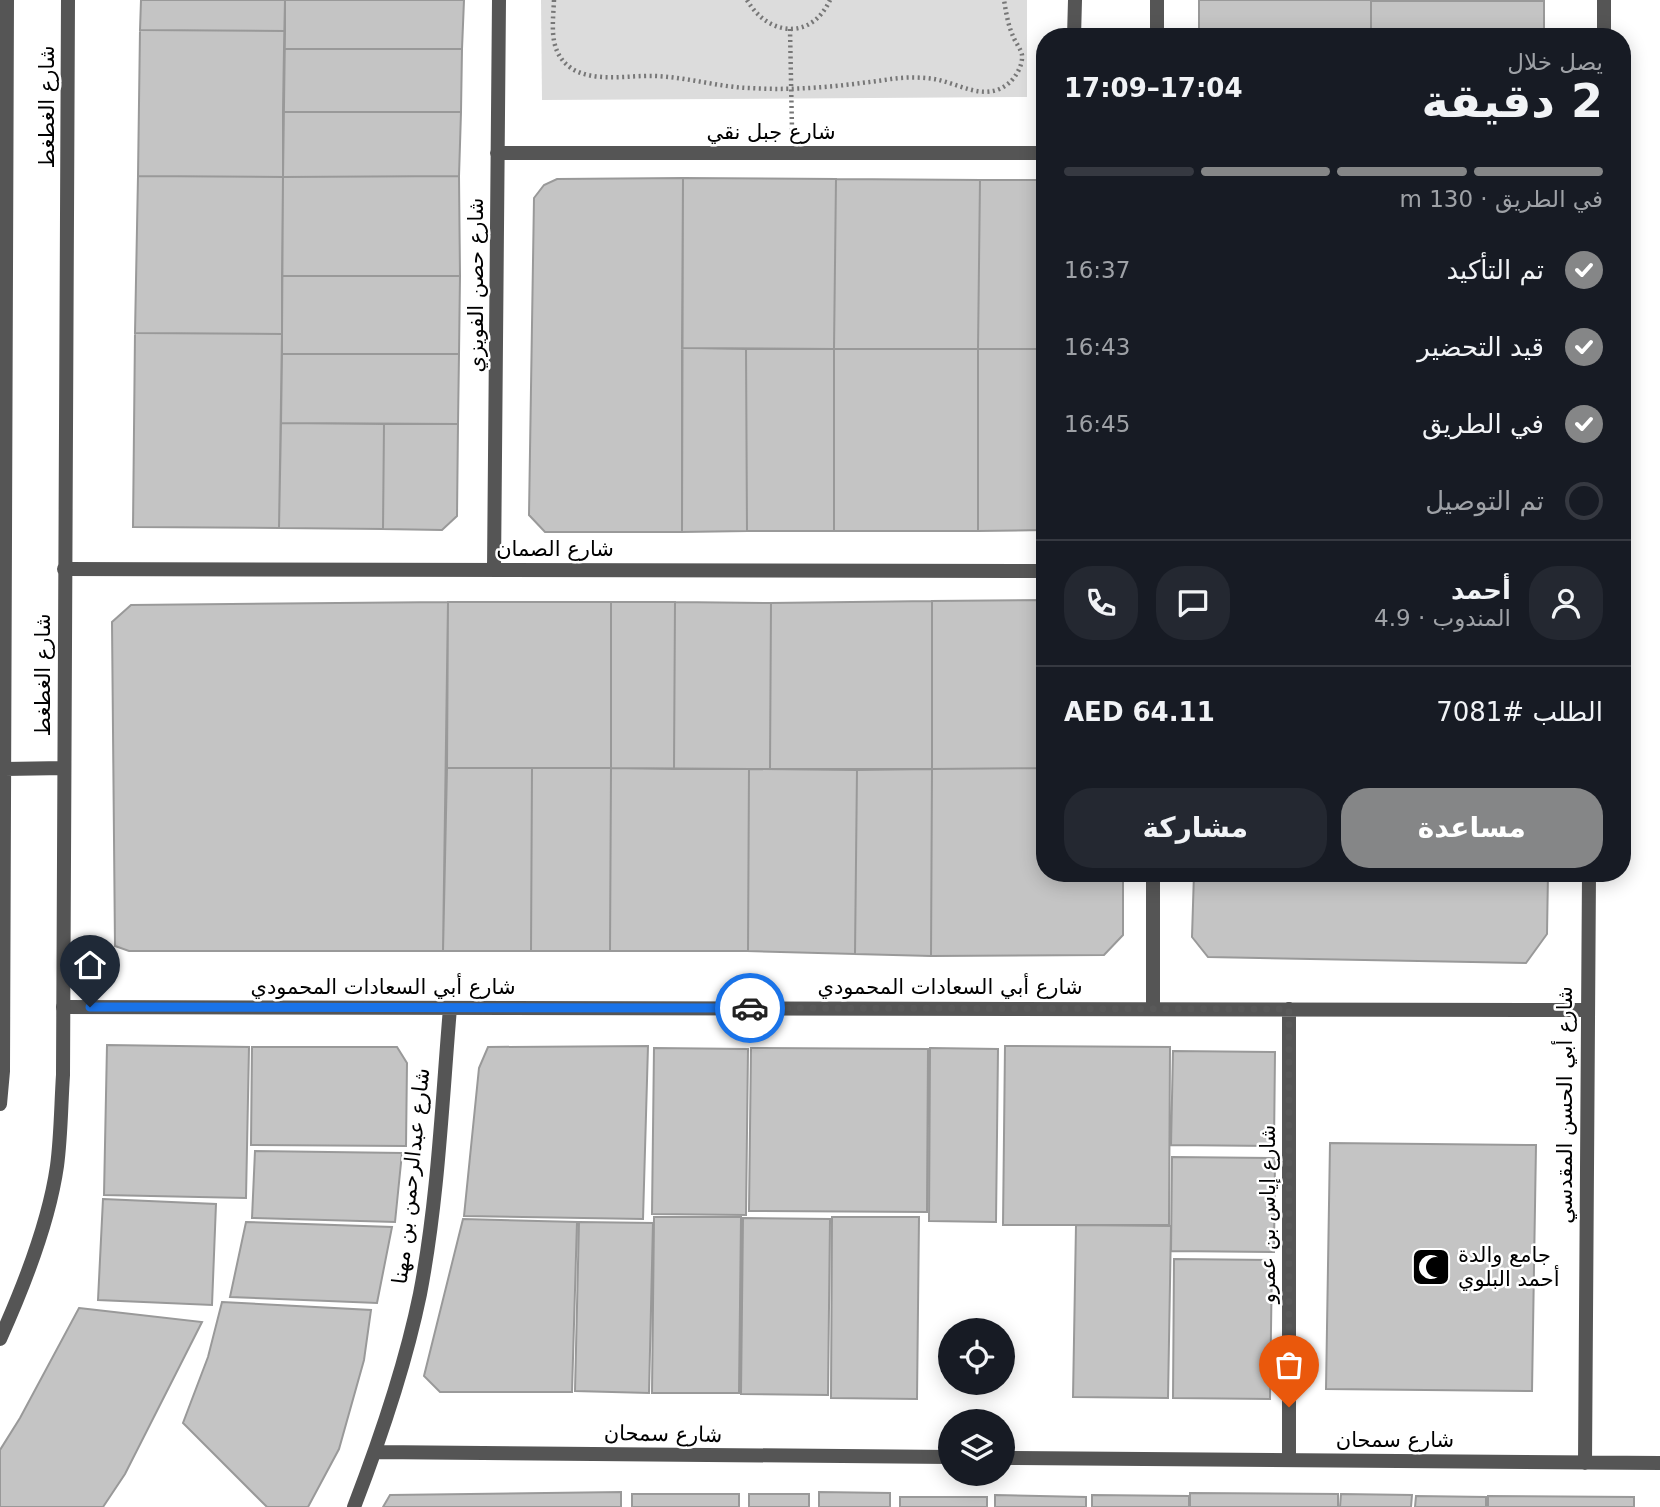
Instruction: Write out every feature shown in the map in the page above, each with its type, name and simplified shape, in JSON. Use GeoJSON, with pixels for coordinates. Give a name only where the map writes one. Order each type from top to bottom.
{"type":"FeatureCollection","features":[{"type":"Feature","properties":{"kind":"street","name":"شارع الغطغط"},"geometry":{"type":"LineString","coordinates":[[0,1104],[5,769],[3,653],[7,0]]}},
{"type":"Feature","properties":{"kind":"street","name":"شارع الغطغط"},"geometry":{"type":"LineString","coordinates":[[0,1339],[21,1292],[41,1231],[57,1167],[62,1075],[68,0]]}},
{"type":"Feature","properties":{"kind":"street","name":"شارع حصن الفويزي"},"geometry":{"type":"LineString","coordinates":[[494,570],[499,0]]}},
{"type":"Feature","properties":{"kind":"street"},"geometry":{"type":"LineString","coordinates":[[1074,0],[1074,28]]}},
{"type":"Feature","properties":{"kind":"street"},"geometry":{"type":"LineString","coordinates":[[1157,0],[1157,28]]}},
{"type":"Feature","properties":{"kind":"street"},"geometry":{"type":"LineString","coordinates":[[1604,0],[1604,28]]}},
{"type":"Feature","properties":{"kind":"street","name":"شارع جبل نقي"},"geometry":{"type":"LineString","coordinates":[[498,153],[1036,153]]}},
{"type":"Feature","properties":{"kind":"street","name":"شارع الصمان"},"geometry":{"type":"LineString","coordinates":[[64,569],[1036,571]]}},
{"type":"Feature","properties":{"kind":"street"},"geometry":{"type":"LineString","coordinates":[[5,769],[64,768]]}},
{"type":"Feature","properties":{"kind":"street"},"geometry":{"type":"LineString","coordinates":[[1153,882],[1153,1008]]}},
{"type":"Feature","properties":{"kind":"street","name":"شارع أبي الحسن المقدسي"},"geometry":{"type":"LineString","coordinates":[[1585,1463],[1588,882]]}},
{"type":"Feature","properties":{"kind":"street","name":"شارع أبي السعادات المحمودي"},"geometry":{"type":"LineString","coordinates":[[63,1007],[1586,1010]]}},
{"type":"Feature","properties":{"kind":"street","name":"شارع عبدالرحمن بن مهنا"},"geometry":{"type":"LineString","coordinates":[[354,1507],[376,1452],[400,1373],[422,1279],[432,1211],[450,1008]]}},
{"type":"Feature","properties":{"kind":"street","name":"شارع إياس بن عمرو"},"geometry":{"type":"LineString","coordinates":[[1289,1009],[1289,1460]]}},
{"type":"Feature","properties":{"kind":"street","name":"شارع سمحان"},"geometry":{"type":"LineString","coordinates":[[376,1452],[938,1457]]}},
{"type":"Feature","properties":{"kind":"street","name":"شارع سمحان"},"geometry":{"type":"LineString","coordinates":[[1015,1458],[1660,1463]]}},
{"type":"Feature","properties":{"kind":"path"},"geometry":{"type":"LineString","coordinates":[[554,0],[552,40],[564,62],[582,74],[657,76],[745,88],[791,90],[914,77],[956,84],[978,93],[999,89],[1014,77],[1020,66],[1022,54],[1013,36],[1004,0]]}},
{"type":"Feature","properties":{"kind":"path"},"geometry":{"type":"LineString","coordinates":[[747,0],[754,12],[764,21],[776,27],[790,29],[804,27],[816,20],[830,0]]}},
{"type":"Feature","properties":{"kind":"path"},"geometry":{"type":"LineString","coordinates":[[790,29],[792,152]]}},
{"type":"Feature","properties":{"kind":"shaded area"},"geometry":{"type":"Polygon","coordinates":[[[541,0],[1027,0],[1027,97],[542,100],[541,0]]]}},
{"type":"Feature","properties":{"kind":"building"},"geometry":{"type":"Polygon","coordinates":[[[141,0],[285,0],[285,31],[140,30],[141,0]]]}},
{"type":"Feature","properties":{"kind":"building"},"geometry":{"type":"Polygon","coordinates":[[[285,0],[464,0],[462,49],[284,49],[285,0]]]}},
{"type":"Feature","properties":{"kind":"building"},"geometry":{"type":"Polygon","coordinates":[[[1199,0],[1371,0],[1371,28],[1199,28],[1199,0]]]}},
{"type":"Feature","properties":{"kind":"building"},"geometry":{"type":"Polygon","coordinates":[[[1544,0],[1544,1],[1371,1],[1544,0]]]}},
{"type":"Feature","properties":{"kind":"building"},"geometry":{"type":"Polygon","coordinates":[[[1371,1],[1544,1],[1544,28],[1371,28],[1371,1]]]}},
{"type":"Feature","properties":{"kind":"building"},"geometry":{"type":"Polygon","coordinates":[[[140,30],[285,31],[283,177],[138,176],[140,30]]]}},
{"type":"Feature","properties":{"kind":"building"},"geometry":{"type":"Polygon","coordinates":[[[284,49],[462,49],[461,112],[283,112],[284,49]]]}},
{"type":"Feature","properties":{"kind":"building"},"geometry":{"type":"Polygon","coordinates":[[[283,112],[461,112],[459,176],[283,177],[283,112]]]}},
{"type":"Feature","properties":{"kind":"building"},"geometry":{"type":"Polygon","coordinates":[[[138,176],[283,177],[282,334],[135,333],[138,176]]]}},
{"type":"Feature","properties":{"kind":"building"},"geometry":{"type":"Polygon","coordinates":[[[459,176],[460,276],[282,276],[283,177],[459,176]]]}},
{"type":"Feature","properties":{"kind":"building"},"geometry":{"type":"Polygon","coordinates":[[[683,178],[682,532],[545,532],[529,515],[534,198],[544,185],[557,179],[683,178]]]}},
{"type":"Feature","properties":{"kind":"building"},"geometry":{"type":"Polygon","coordinates":[[[683,178],[836,179],[834,349],[682,348],[683,178]]]}},
{"type":"Feature","properties":{"kind":"building"},"geometry":{"type":"Polygon","coordinates":[[[836,179],[980,180],[978,349],[834,349],[836,179]]]}},
{"type":"Feature","properties":{"kind":"building"},"geometry":{"type":"Polygon","coordinates":[[[980,180],[1036,180],[1036,349],[978,349],[980,180]]]}},
{"type":"Feature","properties":{"kind":"building"},"geometry":{"type":"Polygon","coordinates":[[[282,276],[460,276],[459,354],[282,354],[282,276]]]}},
{"type":"Feature","properties":{"kind":"building"},"geometry":{"type":"Polygon","coordinates":[[[135,333],[282,334],[279,528],[133,527],[135,333]]]}},
{"type":"Feature","properties":{"kind":"building"},"geometry":{"type":"Polygon","coordinates":[[[682,348],[746,349],[747,531],[682,532],[682,348]]]}},
{"type":"Feature","properties":{"kind":"building"},"geometry":{"type":"Polygon","coordinates":[[[746,349],[834,349],[834,531],[747,531],[746,349]]]}},
{"type":"Feature","properties":{"kind":"building"},"geometry":{"type":"Polygon","coordinates":[[[834,349],[978,349],[978,531],[834,531],[834,349]]]}},
{"type":"Feature","properties":{"kind":"building"},"geometry":{"type":"Polygon","coordinates":[[[978,349],[1036,349],[1036,530],[978,531],[978,349]]]}},
{"type":"Feature","properties":{"kind":"building"},"geometry":{"type":"Polygon","coordinates":[[[282,354],[459,354],[458,424],[281,423],[282,354]]]}},
{"type":"Feature","properties":{"kind":"building"},"geometry":{"type":"Polygon","coordinates":[[[281,423],[384,424],[383,529],[279,528],[281,423]]]}},
{"type":"Feature","properties":{"kind":"building"},"geometry":{"type":"Polygon","coordinates":[[[384,424],[458,424],[457,516],[442,530],[383,529],[384,424]]]}},
{"type":"Feature","properties":{"kind":"building"},"geometry":{"type":"Polygon","coordinates":[[[1036,600],[1036,768],[932,769],[932,601],[1036,600]]]}},
{"type":"Feature","properties":{"kind":"building"},"geometry":{"type":"Polygon","coordinates":[[[932,601],[932,769],[770,769],[771,603],[932,601]]]}},
{"type":"Feature","properties":{"kind":"building"},"geometry":{"type":"Polygon","coordinates":[[[448,602],[611,602],[611,768],[447,768],[448,602]]]}},
{"type":"Feature","properties":{"kind":"building"},"geometry":{"type":"Polygon","coordinates":[[[448,602],[443,951],[129,951],[115,946],[112,622],[131,605],[448,602]]]}},
{"type":"Feature","properties":{"kind":"building"},"geometry":{"type":"Polygon","coordinates":[[[611,602],[675,602],[674,769],[611,768],[611,602]]]}},
{"type":"Feature","properties":{"kind":"building"},"geometry":{"type":"Polygon","coordinates":[[[675,602],[771,603],[770,769],[674,769],[675,602]]]}},
{"type":"Feature","properties":{"kind":"building"},"geometry":{"type":"Polygon","coordinates":[[[447,768],[532,768],[531,951],[443,951],[447,768]]]}},
{"type":"Feature","properties":{"kind":"building"},"geometry":{"type":"Polygon","coordinates":[[[532,768],[611,768],[610,951],[531,951],[532,768]]]}},
{"type":"Feature","properties":{"kind":"building"},"geometry":{"type":"Polygon","coordinates":[[[611,768],[749,769],[748,951],[610,951],[611,768]]]}},
{"type":"Feature","properties":{"kind":"building"},"geometry":{"type":"Polygon","coordinates":[[[1036,768],[1036,882],[1123,882],[1123,935],[1104,955],[931,956],[932,769],[1036,768]]]}},
{"type":"Feature","properties":{"kind":"building"},"geometry":{"type":"Polygon","coordinates":[[[749,769],[857,770],[855,954],[748,951],[749,769]]]}},
{"type":"Feature","properties":{"kind":"building"},"geometry":{"type":"Polygon","coordinates":[[[932,769],[931,956],[855,954],[857,770],[932,769]]]}},
{"type":"Feature","properties":{"kind":"building"},"geometry":{"type":"Polygon","coordinates":[[[1194,882],[1548,882],[1547,934],[1526,963],[1208,957],[1192,937],[1194,882]]]}},
{"type":"Feature","properties":{"kind":"building"},"geometry":{"type":"Polygon","coordinates":[[[107,1045],[249,1047],[246,1198],[104,1195],[107,1045]]]}},
{"type":"Feature","properties":{"kind":"building"},"geometry":{"type":"Polygon","coordinates":[[[648,1046],[643,1219],[464,1216],[479,1068],[488,1047],[648,1046]]]}},
{"type":"Feature","properties":{"kind":"building"},"geometry":{"type":"Polygon","coordinates":[[[1005,1046],[1170,1047],[1169,1225],[1003,1225],[1005,1046]]]}},
{"type":"Feature","properties":{"kind":"building"},"geometry":{"type":"Polygon","coordinates":[[[252,1047],[397,1047],[407,1063],[406,1146],[251,1145],[252,1047]]]}},
{"type":"Feature","properties":{"kind":"building"},"geometry":{"type":"Polygon","coordinates":[[[654,1048],[748,1049],[746,1215],[652,1214],[654,1048]]]}},
{"type":"Feature","properties":{"kind":"building"},"geometry":{"type":"Polygon","coordinates":[[[751,1048],[928,1049],[927,1212],[749,1211],[751,1048]]]}},
{"type":"Feature","properties":{"kind":"building"},"geometry":{"type":"Polygon","coordinates":[[[930,1048],[998,1049],[996,1222],[929,1221],[930,1048]]]}},
{"type":"Feature","properties":{"kind":"building"},"geometry":{"type":"Polygon","coordinates":[[[1173,1051],[1275,1052],[1274,1146],[1171,1145],[1173,1051]]]}},
{"type":"Feature","properties":{"kind":"building","name":"جامع والدة أحمد البلوي"},"geometry":{"type":"Polygon","coordinates":[[[1330,1143],[1536,1145],[1532,1391],[1326,1389],[1330,1143]]]}},
{"type":"Feature","properties":{"kind":"building"},"geometry":{"type":"Polygon","coordinates":[[[255,1151],[402,1153],[395,1222],[252,1218],[255,1151]]]}},
{"type":"Feature","properties":{"kind":"building"},"geometry":{"type":"Polygon","coordinates":[[[1172,1157],[1275,1158],[1274,1252],[1171,1251],[1172,1157]]]}},
{"type":"Feature","properties":{"kind":"building"},"geometry":{"type":"Polygon","coordinates":[[[103,1199],[216,1204],[212,1305],[98,1300],[103,1199]]]}},
{"type":"Feature","properties":{"kind":"building"},"geometry":{"type":"Polygon","coordinates":[[[654,1217],[741,1217],[739,1393],[652,1393],[654,1217]]]}},
{"type":"Feature","properties":{"kind":"building"},"geometry":{"type":"Polygon","coordinates":[[[832,1217],[919,1217],[917,1399],[831,1398],[832,1217]]]}},
{"type":"Feature","properties":{"kind":"building"},"geometry":{"type":"Polygon","coordinates":[[[743,1218],[830,1219],[828,1395],[741,1394],[743,1218]]]}},
{"type":"Feature","properties":{"kind":"building"},"geometry":{"type":"Polygon","coordinates":[[[463,1219],[577,1222],[572,1392],[440,1392],[424,1376],[463,1219]]]}},
{"type":"Feature","properties":{"kind":"building"},"geometry":{"type":"Polygon","coordinates":[[[246,1222],[392,1227],[377,1303],[230,1297],[246,1222]]]}},
{"type":"Feature","properties":{"kind":"building"},"geometry":{"type":"Polygon","coordinates":[[[579,1222],[653,1223],[649,1393],[575,1391],[579,1222]]]}},
{"type":"Feature","properties":{"kind":"building"},"geometry":{"type":"Polygon","coordinates":[[[1076,1225],[1171,1226],[1168,1398],[1073,1397],[1076,1225]]]}},
{"type":"Feature","properties":{"kind":"building"},"geometry":{"type":"Polygon","coordinates":[[[1174,1259],[1272,1260],[1270,1399],[1173,1398],[1174,1259]]]}},
{"type":"Feature","properties":{"kind":"building"},"geometry":{"type":"Polygon","coordinates":[[[222,1302],[371,1310],[364,1360],[339,1449],[308,1507],[267,1507],[183,1423],[208,1357],[222,1302]]]}},
{"type":"Feature","properties":{"kind":"building"},"geometry":{"type":"Polygon","coordinates":[[[79,1308],[202,1322],[125,1474],[103,1507],[0,1507],[0,1450],[79,1308]]]}},
{"type":"Feature","properties":{"kind":"building"},"geometry":{"type":"Polygon","coordinates":[[[621,1492],[621,1507],[383,1507],[390,1495],[621,1492]]]}},
{"type":"Feature","properties":{"kind":"building"},"geometry":{"type":"Polygon","coordinates":[[[819,1492],[890,1493],[890,1507],[819,1507],[819,1492]]]}},
{"type":"Feature","properties":{"kind":"building"},"geometry":{"type":"Polygon","coordinates":[[[1190,1493],[1338,1494],[1338,1507],[1190,1507],[1190,1493]]]}},
{"type":"Feature","properties":{"kind":"building"},"geometry":{"type":"Polygon","coordinates":[[[632,1494],[739,1494],[739,1507],[632,1507],[632,1494]]]}},
{"type":"Feature","properties":{"kind":"building"},"geometry":{"type":"Polygon","coordinates":[[[749,1494],[809,1494],[809,1507],[749,1507],[749,1494]]]}},
{"type":"Feature","properties":{"kind":"building"},"geometry":{"type":"Polygon","coordinates":[[[1341,1494],[1412,1495],[1411,1507],[1340,1507],[1341,1494]]]}},
{"type":"Feature","properties":{"kind":"building"},"geometry":{"type":"Polygon","coordinates":[[[995,1495],[1086,1497],[1086,1507],[995,1507],[995,1495]]]}},
{"type":"Feature","properties":{"kind":"building"},"geometry":{"type":"Polygon","coordinates":[[[1092,1495],[1189,1496],[1189,1507],[1092,1507],[1092,1495]]]}},
{"type":"Feature","properties":{"kind":"building"},"geometry":{"type":"Polygon","coordinates":[[[1416,1496],[1486,1497],[1486,1507],[1415,1507],[1416,1496]]]}},
{"type":"Feature","properties":{"kind":"building"},"geometry":{"type":"Polygon","coordinates":[[[1488,1496],[1634,1497],[1634,1507],[1488,1507],[1488,1496]]]}},
{"type":"Feature","properties":{"kind":"building"},"geometry":{"type":"Polygon","coordinates":[[[900,1497],[987,1497],[987,1507],[900,1507],[900,1497]]]}},
{"type":"Feature","properties":{"kind":"way so far"},"geometry":{"type":"LineString","coordinates":[[750,1008],[1289,1009],[1289,1407]]}},
{"type":"Feature","properties":{"kind":"place","name":"جامع والدة أحمد البلوي"},"geometry":{"type":"Point","coordinates":[1431,1267]}},
{"type":"Feature","properties":{"kind":"route"},"geometry":{"type":"LineString","coordinates":[[90,1007],[750,1008]]}}]}
